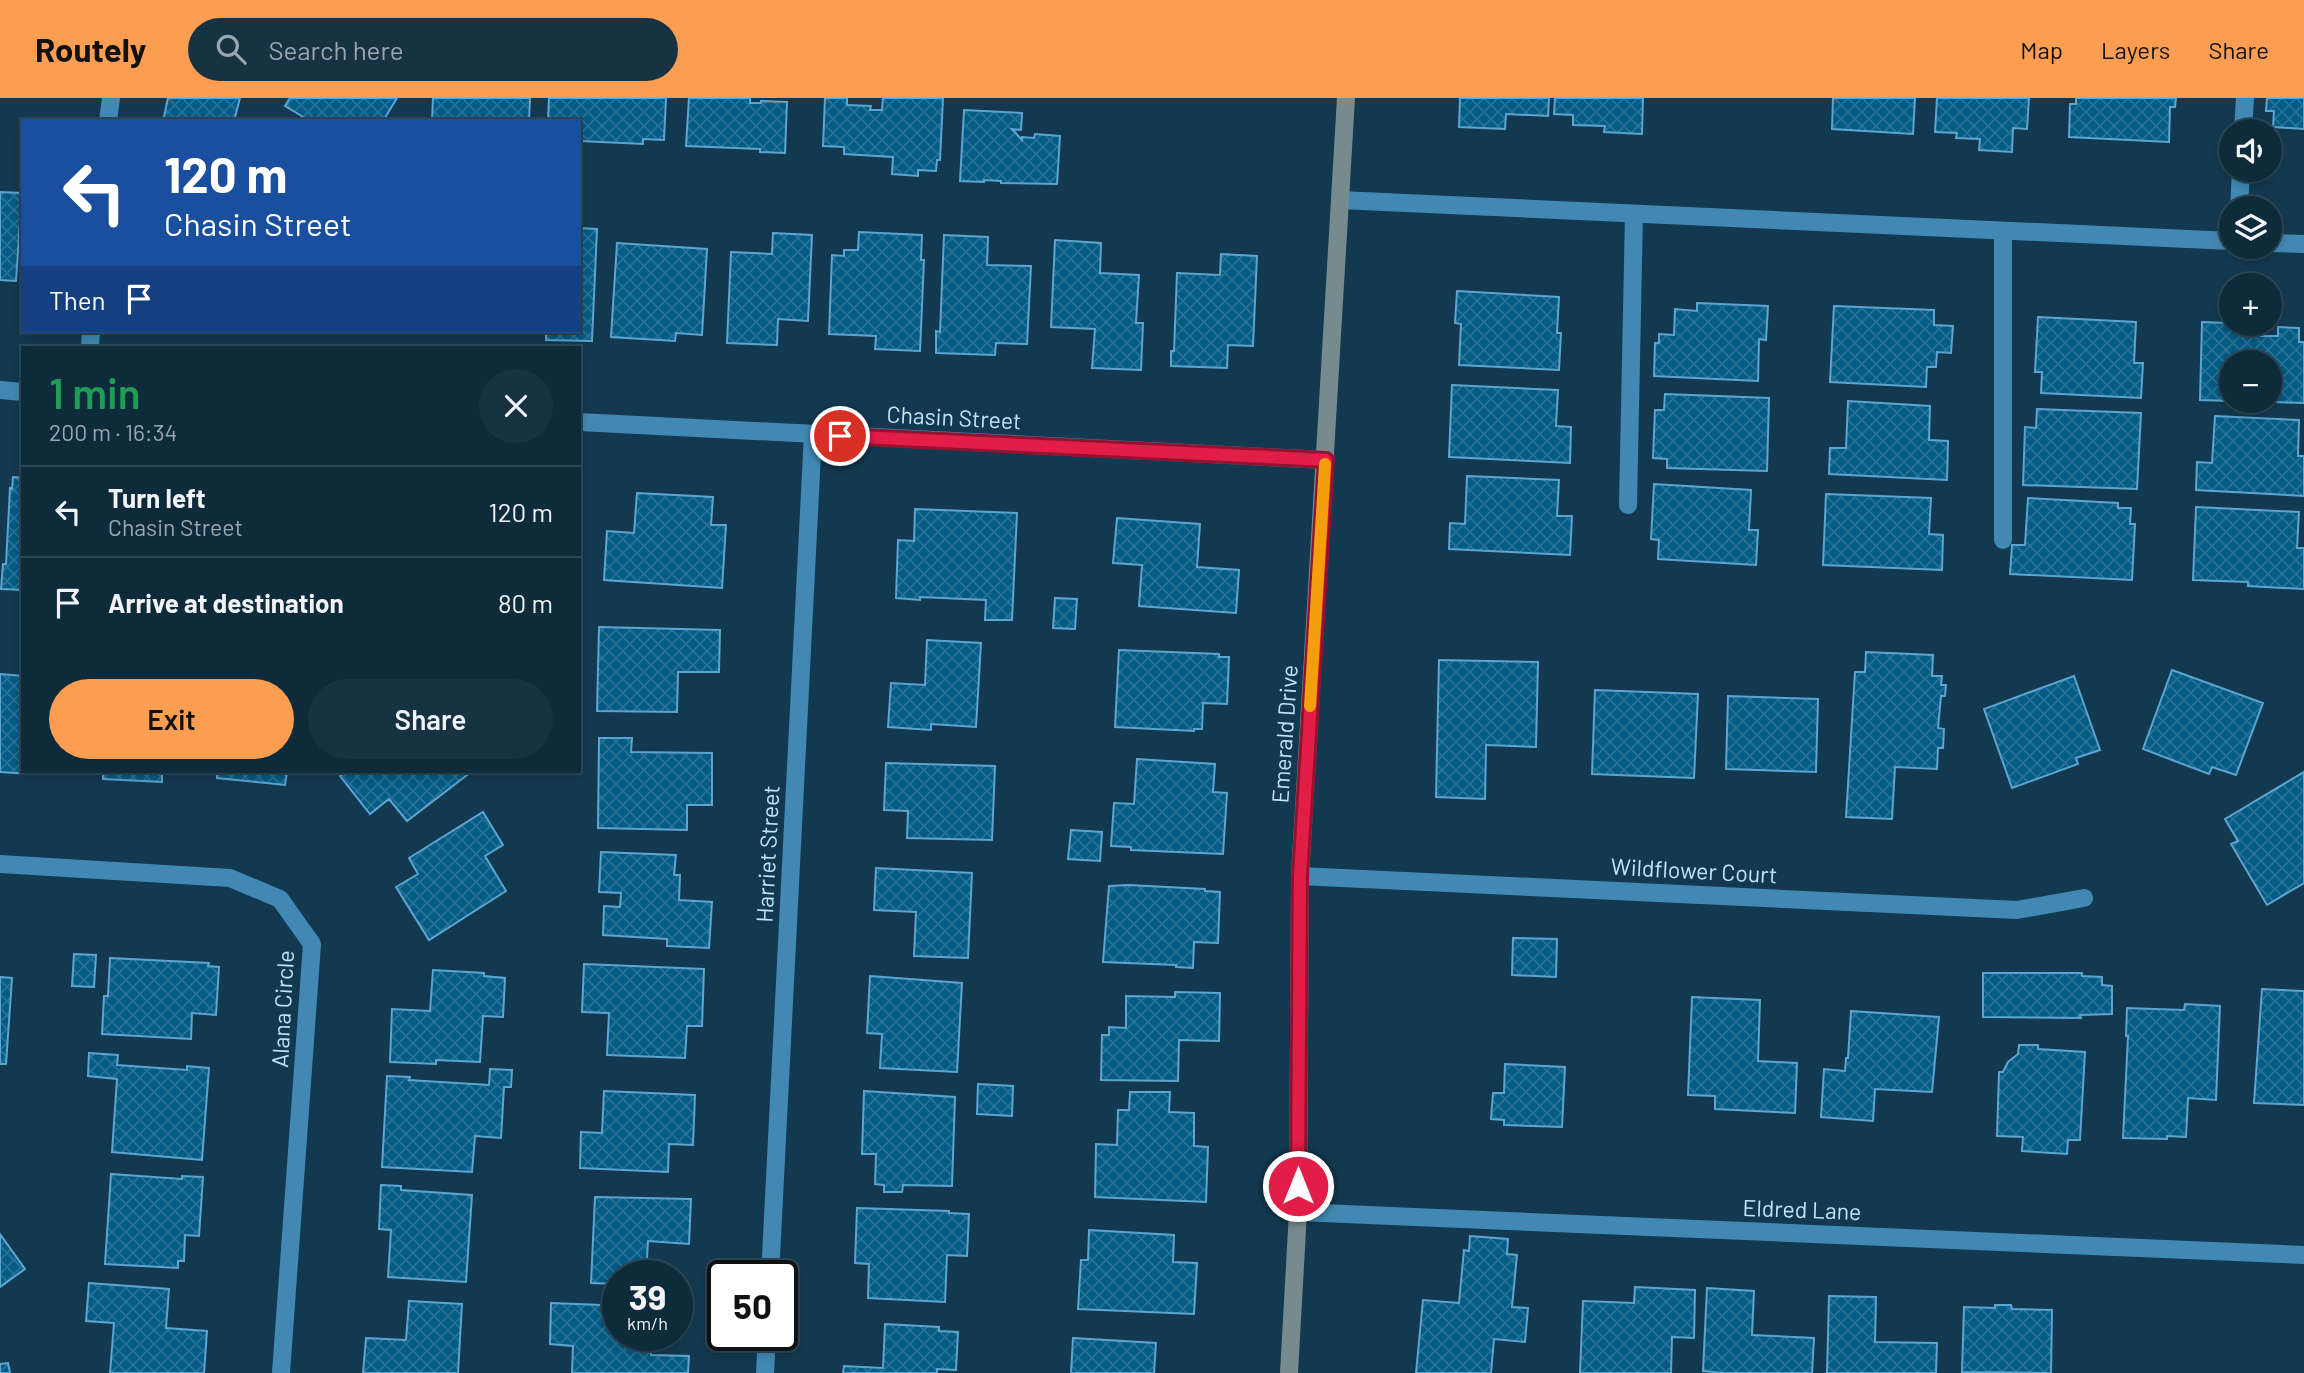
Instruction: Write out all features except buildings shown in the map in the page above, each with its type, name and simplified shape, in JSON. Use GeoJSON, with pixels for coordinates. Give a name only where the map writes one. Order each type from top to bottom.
{"type":"FeatureCollection","features":[{"type":"Feature","properties":{"kind":"main road","name":"Emerald Drive"},"geometry":{"type":"LineString","coordinates":[[1289,1373],[1298,1212],[1300,876],[1346,98]]}},
{"type":"Feature","properties":{"kind":"street"},"geometry":{"type":"LineString","coordinates":[[108,119],[111,98]]}},
{"type":"Feature","properties":{"kind":"street"},"geometry":{"type":"LineString","coordinates":[[2244,119],[2245,98]]}},
{"type":"Feature","properties":{"kind":"street"},"geometry":{"type":"LineString","coordinates":[[1340,200],[2219,240]]}},
{"type":"Feature","properties":{"kind":"street"},"geometry":{"type":"LineString","coordinates":[[1629,505],[1634,214]]}},
{"type":"Feature","properties":{"kind":"street"},"geometry":{"type":"LineString","coordinates":[[2003,230],[2003,540]]}},
{"type":"Feature","properties":{"kind":"street"},"geometry":{"type":"LineString","coordinates":[[2282,243],[2304,244]]}},
{"type":"Feature","properties":{"kind":"street"},"geometry":{"type":"LineString","coordinates":[[0,390],[21,392]]}},
{"type":"Feature","properties":{"kind":"street","name":"Chasin Street"},"geometry":{"type":"LineString","coordinates":[[581,422],[1326,460]]}},
{"type":"Feature","properties":{"kind":"street","name":"Harriet Street"},"geometry":{"type":"LineString","coordinates":[[771,1260],[813,435]]}},
{"type":"Feature","properties":{"kind":"street","name":"Alana Circle"},"geometry":{"type":"LineString","coordinates":[[0,864],[230,878],[280,899],[312,944],[281,1373]]}},
{"type":"Feature","properties":{"kind":"street","name":"Wildflower Court"},"geometry":{"type":"LineString","coordinates":[[1300,876],[2017,910],[2084,898]]}},
{"type":"Feature","properties":{"kind":"street","name":"Eldred Lane"},"geometry":{"type":"LineString","coordinates":[[1298,1212],[2304,1255]]}},
{"type":"Feature","properties":{"kind":"street"},"geometry":{"type":"LineString","coordinates":[[765,1373],[766,1351]]}},
{"type":"Feature","properties":{"kind":"slow traffic"},"geometry":{"type":"LineString","coordinates":[[1310,706],[1325,464]]}},
{"type":"Feature","properties":{"kind":"route"},"geometry":{"type":"LineString","coordinates":[[840,436],[1326,460],[1300,876],[1298,1186]]}}]}
